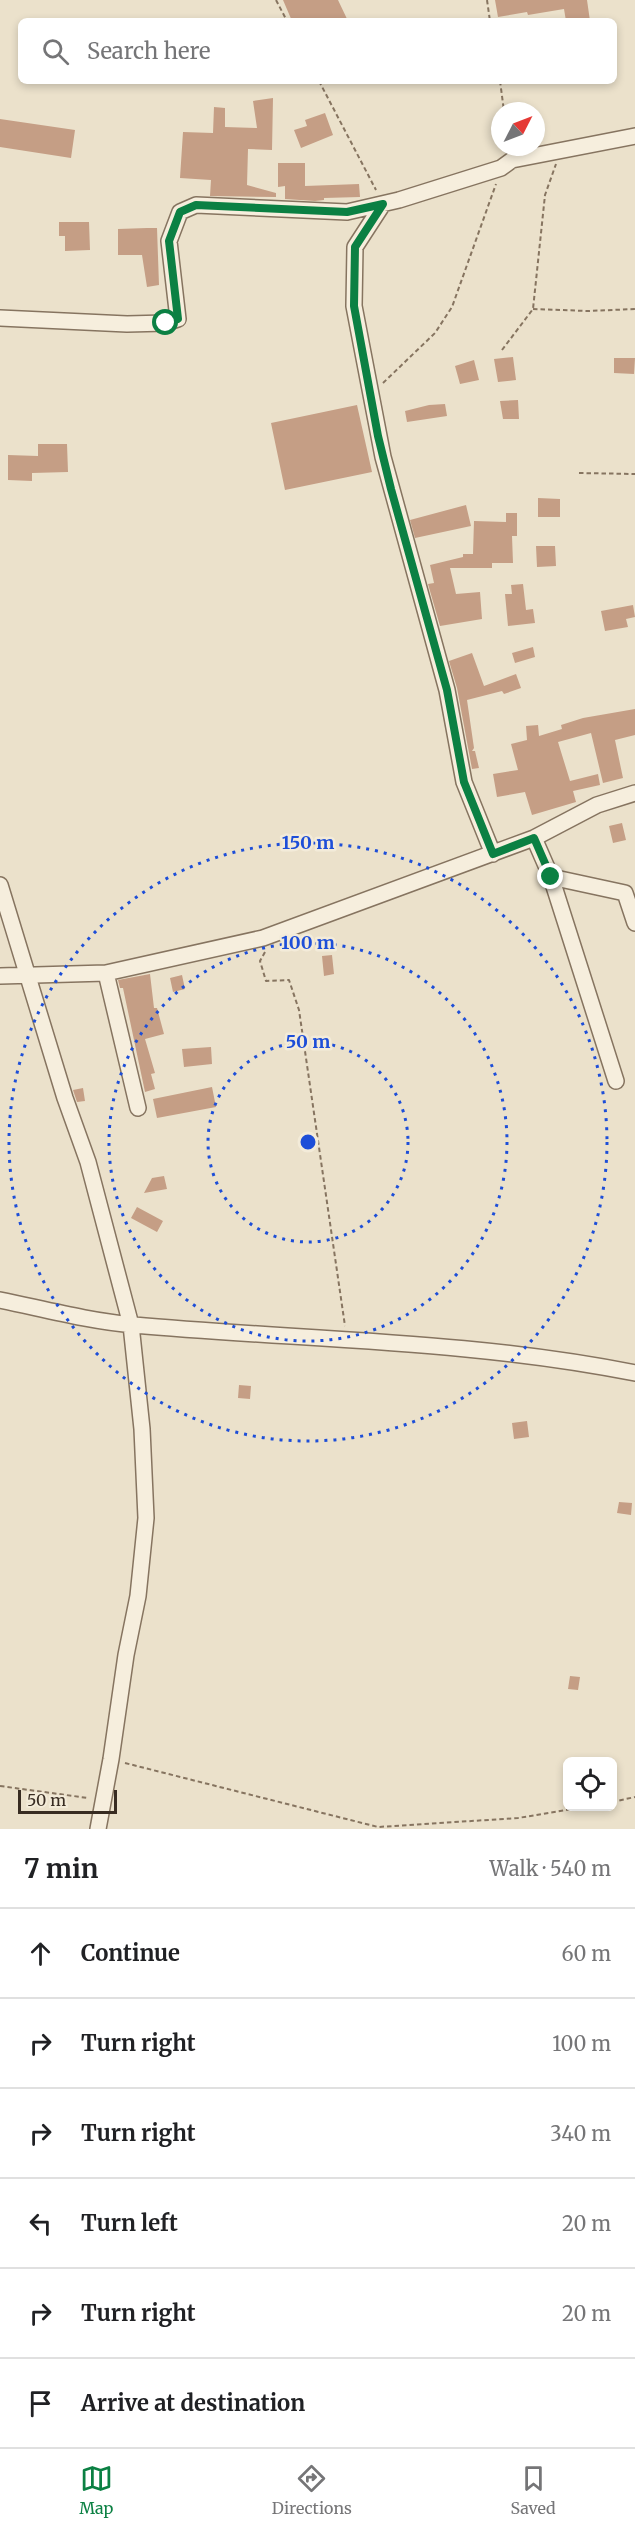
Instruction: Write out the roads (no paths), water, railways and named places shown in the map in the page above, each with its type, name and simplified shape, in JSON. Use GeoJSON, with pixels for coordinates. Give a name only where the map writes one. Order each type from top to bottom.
{"type":"FeatureCollection","features":[{"type":"Feature","properties":{"kind":"street"},"geometry":{"type":"LineString","coordinates":[[0,318],[127,324],[166,323],[178,319],[169,241],[180,212],[196,205],[347,212],[383,204],[501,168],[512,160],[635,136]]}},
{"type":"Feature","properties":{"kind":"street"},"geometry":{"type":"LineString","coordinates":[[383,204],[355,247],[354,306],[391,489],[447,690],[464,782],[493,854]]}},
{"type":"Feature","properties":{"kind":"street"},"geometry":{"type":"LineString","coordinates":[[0,976],[106,973],[263,938],[493,854],[534,838],[597,805],[635,793]]}},
{"type":"Feature","properties":{"kind":"street"},"geometry":{"type":"LineString","coordinates":[[534,838],[551,877],[616,1081]]}},
{"type":"Feature","properties":{"kind":"street"},"geometry":{"type":"LineString","coordinates":[[551,877],[625,893],[635,923]]}},
{"type":"Feature","properties":{"kind":"street"},"geometry":{"type":"LineString","coordinates":[[0,885],[65,1098],[88,1162],[131,1325],[142,1429],[146,1518],[138,1596],[126,1655],[98,1829]]}},
{"type":"Feature","properties":{"kind":"street"},"geometry":{"type":"LineString","coordinates":[[106,973],[138,1108]]}},
{"type":"Feature","properties":{"kind":"street"},"geometry":{"type":"LineString","coordinates":[[0,1300],[131,1325],[347,1339],[567,1359],[635,1373]]}}]}
